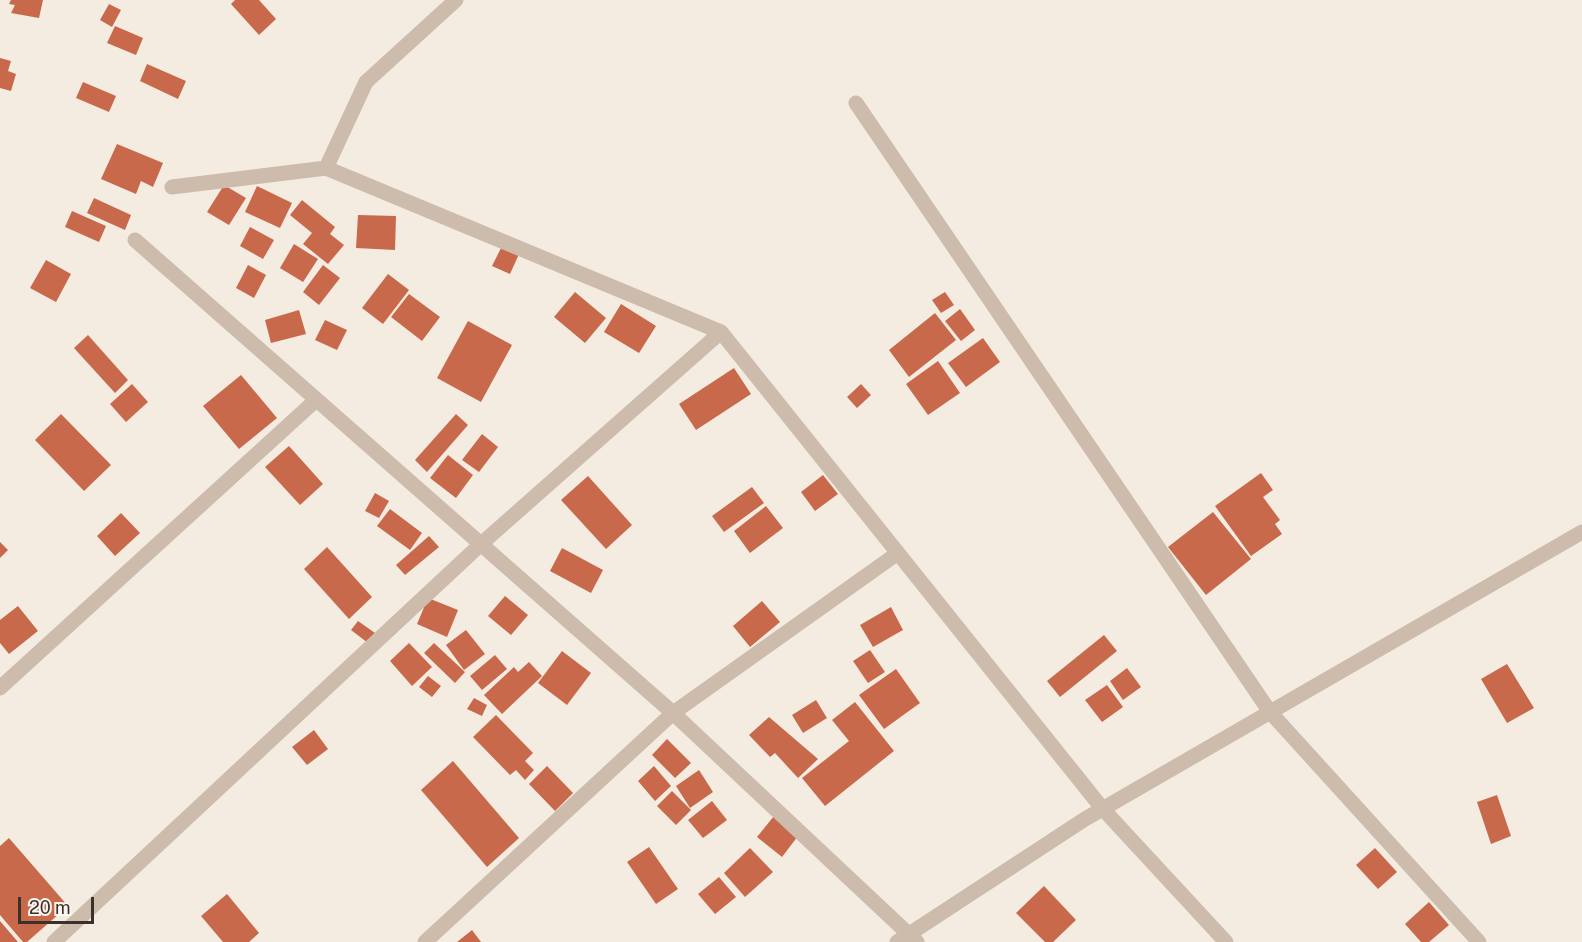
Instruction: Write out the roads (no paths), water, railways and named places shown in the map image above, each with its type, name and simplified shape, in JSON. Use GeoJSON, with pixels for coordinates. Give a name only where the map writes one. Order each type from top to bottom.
{"type":"FeatureCollection","features":[{"type":"Feature","properties":{"kind":"street"},"geometry":{"type":"LineString","coordinates":[[326,168],[366,82],[456,0]]}},
{"type":"Feature","properties":{"kind":"street"},"geometry":{"type":"LineString","coordinates":[[856,104],[1270,712],[1479,942]]}},
{"type":"Feature","properties":{"kind":"street"},"geometry":{"type":"LineString","coordinates":[[171,187],[326,168],[721,332],[1102,808],[1226,942]]}},
{"type":"Feature","properties":{"kind":"street"},"geometry":{"type":"LineString","coordinates":[[135,240],[673,713],[908,939],[1102,808],[1582,532]]}},
{"type":"Feature","properties":{"kind":"street"},"geometry":{"type":"LineString","coordinates":[[54,942],[481,544],[721,332]]}},
{"type":"Feature","properties":{"kind":"street"},"geometry":{"type":"LineString","coordinates":[[0,688],[316,400]]}},
{"type":"Feature","properties":{"kind":"street"},"geometry":{"type":"LineString","coordinates":[[425,942],[673,713],[898,554]]}}]}
